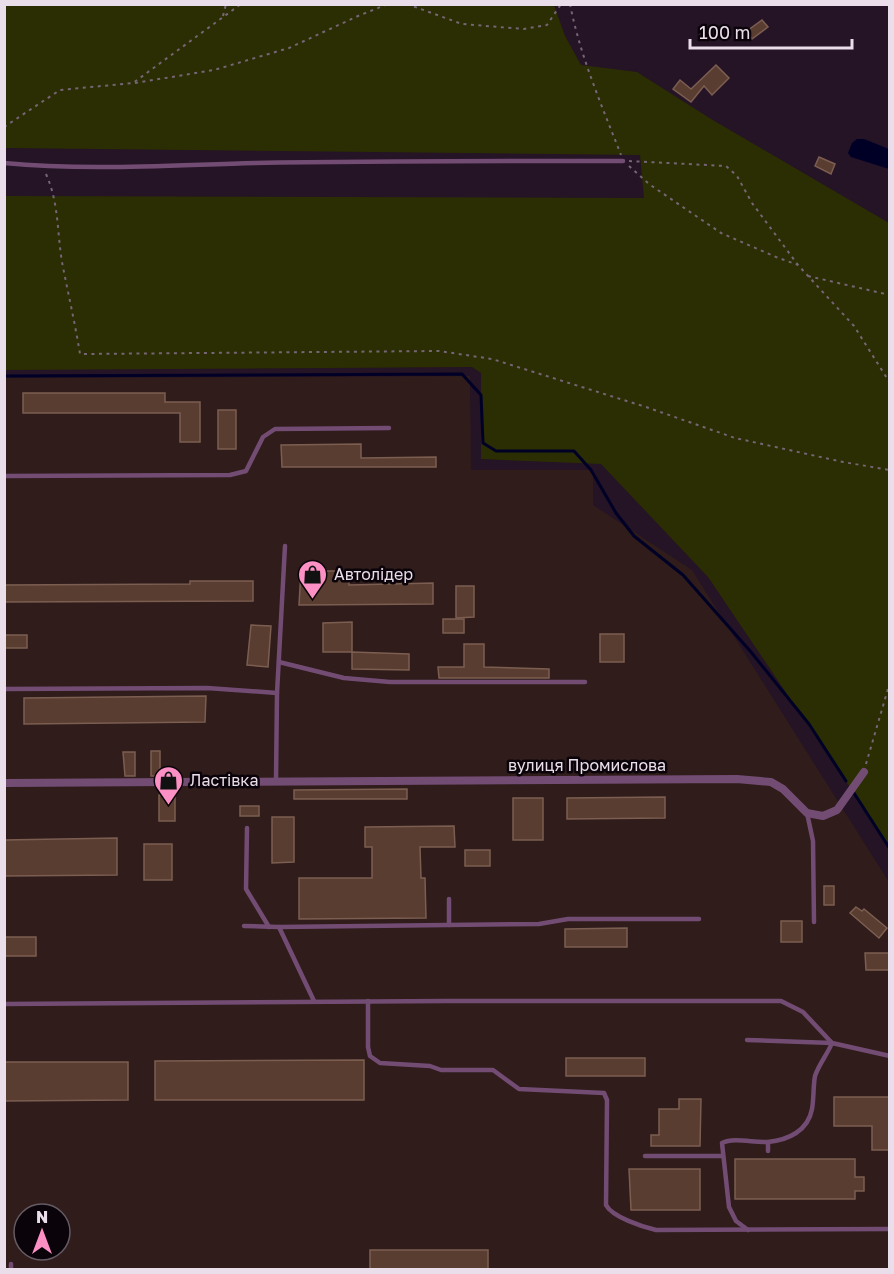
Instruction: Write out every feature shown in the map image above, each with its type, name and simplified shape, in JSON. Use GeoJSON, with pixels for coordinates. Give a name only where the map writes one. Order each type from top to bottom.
{"type":"FeatureCollection","features":[{"type":"Feature","properties":{"kind":"street"},"geometry":{"type":"LineString","coordinates":[[807,813],[823,816],[837,810],[864,772]]}},
{"type":"Feature","properties":{"kind":"street","name":"вулиця Промислова"},"geometry":{"type":"LineString","coordinates":[[4,783],[753,780],[771,782],[783,789],[807,813]]}},
{"type":"Feature","properties":{"kind":"lane"},"geometry":{"type":"LineString","coordinates":[[4,163],[43,166],[380,161],[623,161]]}},
{"type":"Feature","properties":{"kind":"lane"},"geometry":{"type":"LineString","coordinates":[[4,476],[230,475],[246,471],[263,437],[275,429],[388,428]]}},
{"type":"Feature","properties":{"kind":"lane"},"geometry":{"type":"LineString","coordinates":[[276,781],[277,693],[285,546]]}},
{"type":"Feature","properties":{"kind":"lane"},"geometry":{"type":"LineString","coordinates":[[279,662],[344,678],[390,682],[585,682]]}},
{"type":"Feature","properties":{"kind":"lane"},"geometry":{"type":"LineString","coordinates":[[4,689],[207,688],[277,693]]}},
{"type":"Feature","properties":{"kind":"lane"},"geometry":{"type":"LineString","coordinates":[[807,813],[813,841],[814,922]]}},
{"type":"Feature","properties":{"kind":"lane"},"geometry":{"type":"LineString","coordinates":[[247,828],[246,889],[269,927]]}},
{"type":"Feature","properties":{"kind":"lane"},"geometry":{"type":"LineString","coordinates":[[449,899],[449,925]]}},
{"type":"Feature","properties":{"kind":"lane"},"geometry":{"type":"LineString","coordinates":[[244,926],[539,924],[568,919],[699,919]]}},
{"type":"Feature","properties":{"kind":"lane"},"geometry":{"type":"LineString","coordinates":[[279,927],[314,1002]]}},
{"type":"Feature","properties":{"kind":"lane"},"geometry":{"type":"LineString","coordinates":[[368,1001],[368,1047],[370,1056],[380,1063],[430,1066],[441,1070],[493,1070],[519,1089],[604,1093],[608,1100],[606,1205],[614,1213],[656,1230],[890,1228]]}},
{"type":"Feature","properties":{"kind":"lane"},"geometry":{"type":"LineString","coordinates":[[4,1004],[782,1001],[803,1012],[832,1043]]}},
{"type":"Feature","properties":{"kind":"lane"},"geometry":{"type":"LineString","coordinates":[[747,1040],[832,1043],[890,1056]]}},
{"type":"Feature","properties":{"kind":"lane"},"geometry":{"type":"LineString","coordinates":[[748,1230],[736,1221],[729,1207],[721,1146],[723,1142],[768,1142],[790,1137],[800,1131],[807,1123],[812,1109],[816,1076],[832,1043]]}},
{"type":"Feature","properties":{"kind":"lane"},"geometry":{"type":"LineString","coordinates":[[768,1142],[768,1151]]}},
{"type":"Feature","properties":{"kind":"lane"},"geometry":{"type":"LineString","coordinates":[[645,1156],[722,1156]]}},
{"type":"Feature","properties":{"kind":"path"},"geometry":{"type":"LineString","coordinates":[[223,18],[226,4]]}},
{"type":"Feature","properties":{"kind":"path"},"geometry":{"type":"LineString","coordinates":[[133,83],[241,4]]}},
{"type":"Feature","properties":{"kind":"path"},"geometry":{"type":"LineString","coordinates":[[4,128],[60,90],[133,83],[214,70],[289,48],[388,4]]}},
{"type":"Feature","properties":{"kind":"path"},"geometry":{"type":"LineString","coordinates":[[407,4],[462,24],[524,29],[548,25],[561,4]]}},
{"type":"Feature","properties":{"kind":"path"},"geometry":{"type":"LineString","coordinates":[[570,4],[574,28],[623,161],[649,184],[721,234],[798,265]]}},
{"type":"Feature","properties":{"kind":"path"},"geometry":{"type":"LineString","coordinates":[[623,161],[726,166],[737,176],[752,203],[798,265],[854,326],[890,383]]}},
{"type":"Feature","properties":{"kind":"path"},"geometry":{"type":"LineString","coordinates":[[43,166],[52,186],[57,207],[62,260],[74,311],[80,354],[439,351],[492,358],[735,438],[890,470]]}},
{"type":"Feature","properties":{"kind":"path"},"geometry":{"type":"LineString","coordinates":[[808,276],[890,295]]}},
{"type":"Feature","properties":{"kind":"path"},"geometry":{"type":"LineString","coordinates":[[864,772],[890,682]]}},
{"type":"Feature","properties":{"kind":"shaded area"},"geometry":{"type":"Polygon","coordinates":[[[470,376],[471,470],[593,470],[593,505],[692,570],[889,882],[889,1269],[5,1269],[4,378],[470,376]]]}},
{"type":"Feature","properties":{"kind":"green space"},"geometry":{"type":"Polygon","coordinates":[[[5,5],[554,5],[565,36],[581,65],[637,72],[711,119],[889,223],[889,845],[708,577],[601,464],[481,459],[481,373],[472,367],[5,370],[5,196],[644,198],[640,155],[5,148],[5,5]]]}},
{"type":"Feature","properties":{"kind":"water"},"geometry":{"type":"Polygon","coordinates":[[[857,139],[864,139],[889,149],[889,169],[851,157],[848,153],[852,143],[857,139]]]}},
{"type":"Feature","properties":{"kind":"building"},"geometry":{"type":"Polygon","coordinates":[[[762,20],[768,27],[752,39],[747,31],[762,20]]]}},
{"type":"Feature","properties":{"kind":"building"},"geometry":{"type":"Polygon","coordinates":[[[716,65],[729,78],[712,95],[704,86],[691,102],[673,89],[680,80],[691,89],[716,65]]]}},
{"type":"Feature","properties":{"kind":"building"},"geometry":{"type":"Polygon","coordinates":[[[819,157],[835,164],[831,174],[815,166],[819,157]]]}},
{"type":"Feature","properties":{"kind":"building"},"geometry":{"type":"Polygon","coordinates":[[[23,393],[165,393],[165,402],[200,402],[200,442],[180,442],[180,413],[23,413],[23,393]]]}},
{"type":"Feature","properties":{"kind":"building"},"geometry":{"type":"Polygon","coordinates":[[[218,410],[236,410],[236,449],[218,449],[218,410]]]}},
{"type":"Feature","properties":{"kind":"building"},"geometry":{"type":"Polygon","coordinates":[[[361,444],[361,458],[436,457],[436,467],[282,467],[281,445],[361,444]]]}},
{"type":"Feature","properties":{"kind":"building"},"geometry":{"type":"Polygon","coordinates":[[[301,571],[349,571],[349,585],[433,583],[433,604],[299,605],[301,571]]]}},
{"type":"Feature","properties":{"kind":"building"},"geometry":{"type":"Polygon","coordinates":[[[190,581],[253,581],[253,601],[4,602],[4,585],[190,584],[190,581]]]}},
{"type":"Feature","properties":{"kind":"building"},"geometry":{"type":"Polygon","coordinates":[[[456,586],[474,586],[474,617],[456,618],[456,586]]]}},
{"type":"Feature","properties":{"kind":"building"},"geometry":{"type":"Polygon","coordinates":[[[443,619],[464,619],[464,633],[443,633],[443,619]]]}},
{"type":"Feature","properties":{"kind":"building"},"geometry":{"type":"Polygon","coordinates":[[[352,622],[352,652],[323,652],[323,623],[352,622]]]}},
{"type":"Feature","properties":{"kind":"building"},"geometry":{"type":"Polygon","coordinates":[[[251,625],[271,626],[268,667],[247,665],[251,625]]]}},
{"type":"Feature","properties":{"kind":"building"},"geometry":{"type":"Polygon","coordinates":[[[600,634],[624,634],[624,662],[600,662],[600,634]]]}},
{"type":"Feature","properties":{"kind":"building"},"geometry":{"type":"Polygon","coordinates":[[[4,635],[27,635],[27,648],[4,648],[4,635]]]}},
{"type":"Feature","properties":{"kind":"building"},"geometry":{"type":"Polygon","coordinates":[[[464,644],[484,644],[484,667],[549,669],[549,678],[439,678],[438,667],[464,667],[464,644]]]}},
{"type":"Feature","properties":{"kind":"building"},"geometry":{"type":"Polygon","coordinates":[[[352,652],[409,654],[409,670],[352,669],[352,652]]]}},
{"type":"Feature","properties":{"kind":"building"},"geometry":{"type":"Polygon","coordinates":[[[206,696],[205,722],[24,724],[24,698],[206,696]]]}},
{"type":"Feature","properties":{"kind":"building"},"geometry":{"type":"Polygon","coordinates":[[[151,751],[160,751],[160,776],[151,776],[151,751]]]}},
{"type":"Feature","properties":{"kind":"building"},"geometry":{"type":"Polygon","coordinates":[[[123,752],[135,752],[135,776],[125,776],[123,752]]]}},
{"type":"Feature","properties":{"kind":"building"},"geometry":{"type":"Polygon","coordinates":[[[407,789],[407,799],[294,799],[294,790],[407,789]]]}},
{"type":"Feature","properties":{"kind":"building"},"geometry":{"type":"Polygon","coordinates":[[[159,795],[175,795],[175,821],[159,821],[159,795]]]}},
{"type":"Feature","properties":{"kind":"building"},"geometry":{"type":"Polygon","coordinates":[[[665,797],[665,818],[567,819],[567,798],[665,797]]]}},
{"type":"Feature","properties":{"kind":"building"},"geometry":{"type":"Polygon","coordinates":[[[513,798],[543,798],[543,840],[513,840],[513,798]]]}},
{"type":"Feature","properties":{"kind":"building"},"geometry":{"type":"Polygon","coordinates":[[[240,806],[259,806],[259,816],[240,816],[240,806]]]}},
{"type":"Feature","properties":{"kind":"building"},"geometry":{"type":"Polygon","coordinates":[[[272,817],[294,817],[294,862],[272,863],[272,817]]]}},
{"type":"Feature","properties":{"kind":"building"},"geometry":{"type":"Polygon","coordinates":[[[454,826],[455,847],[420,847],[421,878],[425,878],[426,918],[299,919],[299,878],[372,878],[372,847],[365,847],[365,827],[454,826]]]}},
{"type":"Feature","properties":{"kind":"building"},"geometry":{"type":"Polygon","coordinates":[[[117,838],[117,875],[4,876],[4,840],[117,838]]]}},
{"type":"Feature","properties":{"kind":"building"},"geometry":{"type":"Polygon","coordinates":[[[144,844],[172,844],[172,880],[144,880],[144,844]]]}},
{"type":"Feature","properties":{"kind":"building"},"geometry":{"type":"Polygon","coordinates":[[[465,850],[490,850],[490,866],[465,866],[465,850]]]}},
{"type":"Feature","properties":{"kind":"building"},"geometry":{"type":"Polygon","coordinates":[[[824,886],[834,886],[834,905],[824,905],[824,886]]]}},
{"type":"Feature","properties":{"kind":"building"},"geometry":{"type":"Polygon","coordinates":[[[856,907],[862,911],[864,909],[887,928],[879,938],[850,913],[856,907]]]}},
{"type":"Feature","properties":{"kind":"building"},"geometry":{"type":"Polygon","coordinates":[[[781,921],[802,921],[802,942],[781,942],[781,921]]]}},
{"type":"Feature","properties":{"kind":"building"},"geometry":{"type":"Polygon","coordinates":[[[627,928],[627,947],[565,947],[565,929],[627,928]]]}},
{"type":"Feature","properties":{"kind":"building"},"geometry":{"type":"Polygon","coordinates":[[[4,937],[36,937],[36,956],[4,956],[4,937]]]}},
{"type":"Feature","properties":{"kind":"building"},"geometry":{"type":"Polygon","coordinates":[[[865,953],[890,953],[890,970],[866,970],[865,953]]]}},
{"type":"Feature","properties":{"kind":"building"},"geometry":{"type":"Polygon","coordinates":[[[566,1058],[645,1058],[645,1076],[566,1076],[566,1058]]]}},
{"type":"Feature","properties":{"kind":"building"},"geometry":{"type":"Polygon","coordinates":[[[364,1060],[364,1100],[155,1100],[155,1061],[364,1060]]]}},
{"type":"Feature","properties":{"kind":"building"},"geometry":{"type":"Polygon","coordinates":[[[4,1062],[128,1062],[128,1100],[4,1101],[4,1062]]]}},
{"type":"Feature","properties":{"kind":"building"},"geometry":{"type":"Polygon","coordinates":[[[834,1097],[890,1097],[890,1150],[872,1150],[872,1126],[834,1126],[834,1097]]]}},
{"type":"Feature","properties":{"kind":"building"},"geometry":{"type":"Polygon","coordinates":[[[679,1099],[701,1099],[700,1146],[651,1146],[651,1135],[659,1135],[659,1109],[679,1109],[679,1099]]]}},
{"type":"Feature","properties":{"kind":"building"},"geometry":{"type":"Polygon","coordinates":[[[735,1159],[855,1159],[855,1177],[864,1177],[864,1191],[855,1191],[855,1199],[735,1199],[735,1159]]]}},
{"type":"Feature","properties":{"kind":"building"},"geometry":{"type":"Polygon","coordinates":[[[629,1169],[700,1169],[700,1210],[631,1210],[629,1169]]]}},
{"type":"Feature","properties":{"kind":"building"},"geometry":{"type":"Polygon","coordinates":[[[370,1250],[488,1250],[488,1269],[370,1269],[370,1250]]]}},
{"type":"Feature","properties":{"kind":"waterway"},"geometry":{"type":"LineString","coordinates":[[4,376],[462,374],[481,395],[483,443],[496,451],[574,451],[591,470],[616,513],[634,536],[683,575],[751,652],[809,724],[846,781]]}},
{"type":"Feature","properties":{"kind":"waterway"},"geometry":{"type":"LineString","coordinates":[[854,793],[890,849]]}},
{"type":"Feature","properties":{"kind":"place","name":"Автолідер"},"geometry":{"type":"Point","coordinates":[313,600]}},
{"type":"Feature","properties":{"kind":"place","name":"Ластівка"},"geometry":{"type":"Point","coordinates":[169,806]}}]}
